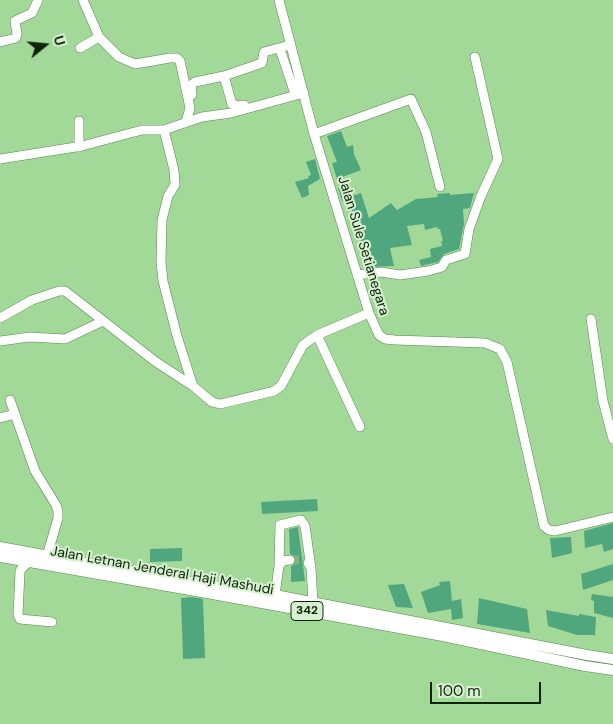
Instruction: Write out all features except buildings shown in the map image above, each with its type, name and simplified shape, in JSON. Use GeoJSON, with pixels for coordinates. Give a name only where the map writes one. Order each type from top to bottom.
{"type":"FeatureCollection","features":[{"type":"Feature","properties":{"kind":"main road","name":"Jalan Letnan Jenderal Haji Mashudi"},"geometry":{"type":"LineString","coordinates":[[0,547],[27,557],[613,670]]}},
{"type":"Feature","properties":{"kind":"main road","name":"Jalan Letnan Jenderal Haji Mashudi"},"geometry":{"type":"LineString","coordinates":[[0,557],[48,556],[206,585],[275,595],[613,659]]}},
{"type":"Feature","properties":{"kind":"main road"},"geometry":{"type":"LineString","coordinates":[[585,666],[587,655]]}},
{"type":"Feature","properties":{"kind":"street"},"geometry":{"type":"LineString","coordinates":[[0,42],[16,38],[15,21],[32,13],[38,0]]}},
{"type":"Feature","properties":{"kind":"street"},"geometry":{"type":"LineString","coordinates":[[82,0],[99,37],[119,57],[135,64],[170,58],[177,58],[180,61],[190,108],[186,122]]}},
{"type":"Feature","properties":{"kind":"street","name":"Jalan Sule Setianegara"},"geometry":{"type":"LineString","coordinates":[[279,0],[299,94],[314,134],[369,313],[379,335],[385,339],[485,343],[500,349],[507,362],[544,526],[549,530],[555,531],[613,516]]}},
{"type":"Feature","properties":{"kind":"street"},"geometry":{"type":"LineString","coordinates":[[80,48],[99,37]]}},
{"type":"Feature","properties":{"kind":"street"},"geometry":{"type":"LineString","coordinates":[[195,110],[191,85],[195,82],[224,76],[262,63],[264,52],[290,45]]}},
{"type":"Feature","properties":{"kind":"street"},"geometry":{"type":"LineString","coordinates":[[0,159],[79,147],[142,130],[164,130],[202,117],[253,107],[299,94],[280,49]]}},
{"type":"Feature","properties":{"kind":"street"},"geometry":{"type":"LineString","coordinates":[[357,275],[381,272],[400,275],[428,271],[442,267],[446,260],[465,254],[469,229],[481,196],[498,159],[475,57]]}},
{"type":"Feature","properties":{"kind":"street"},"geometry":{"type":"LineString","coordinates":[[224,76],[230,100],[234,106],[272,97]]}},
{"type":"Feature","properties":{"kind":"street"},"geometry":{"type":"LineString","coordinates":[[314,134],[411,99],[426,132],[440,187]]}},
{"type":"Feature","properties":{"kind":"street"},"geometry":{"type":"LineString","coordinates":[[79,121],[79,147]]}},
{"type":"Feature","properties":{"kind":"street"},"geometry":{"type":"LineString","coordinates":[[164,130],[174,170],[175,185],[168,196],[162,220],[161,262],[163,281],[177,336],[193,386]]}},
{"type":"Feature","properties":{"kind":"street"},"geometry":{"type":"LineString","coordinates":[[0,318],[32,300],[63,290],[76,298],[102,321],[156,362],[193,386],[212,402],[220,404],[274,391],[281,386],[300,348],[317,335],[369,313]]}},
{"type":"Feature","properties":{"kind":"street"},"geometry":{"type":"LineString","coordinates":[[591,319],[604,402],[613,439]]}},
{"type":"Feature","properties":{"kind":"street"},"geometry":{"type":"LineString","coordinates":[[0,341],[30,337],[65,339],[102,321]]}},
{"type":"Feature","properties":{"kind":"street"},"geometry":{"type":"LineString","coordinates":[[317,335],[360,427]]}},
{"type":"Feature","properties":{"kind":"street"},"geometry":{"type":"LineString","coordinates":[[10,400],[35,471],[56,504],[58,511],[58,518],[48,556]]}},
{"type":"Feature","properties":{"kind":"street"},"geometry":{"type":"LineString","coordinates":[[0,418],[15,414]]}},
{"type":"Feature","properties":{"kind":"street"},"geometry":{"type":"LineString","coordinates":[[275,595],[279,566],[280,525],[301,520],[306,526],[307,564],[313,603]]}},
{"type":"Feature","properties":{"kind":"street"},"geometry":{"type":"LineString","coordinates":[[27,557],[20,572],[18,616],[20,619],[52,622]]}},
{"type":"Feature","properties":{"kind":"street"},"geometry":{"type":"LineString","coordinates":[[279,566],[283,561],[290,560]]}},
{"type":"Feature","properties":{"kind":"tunnel"},"geometry":{"type":"LineString","coordinates":[[290,560],[304,560]]}}]}
